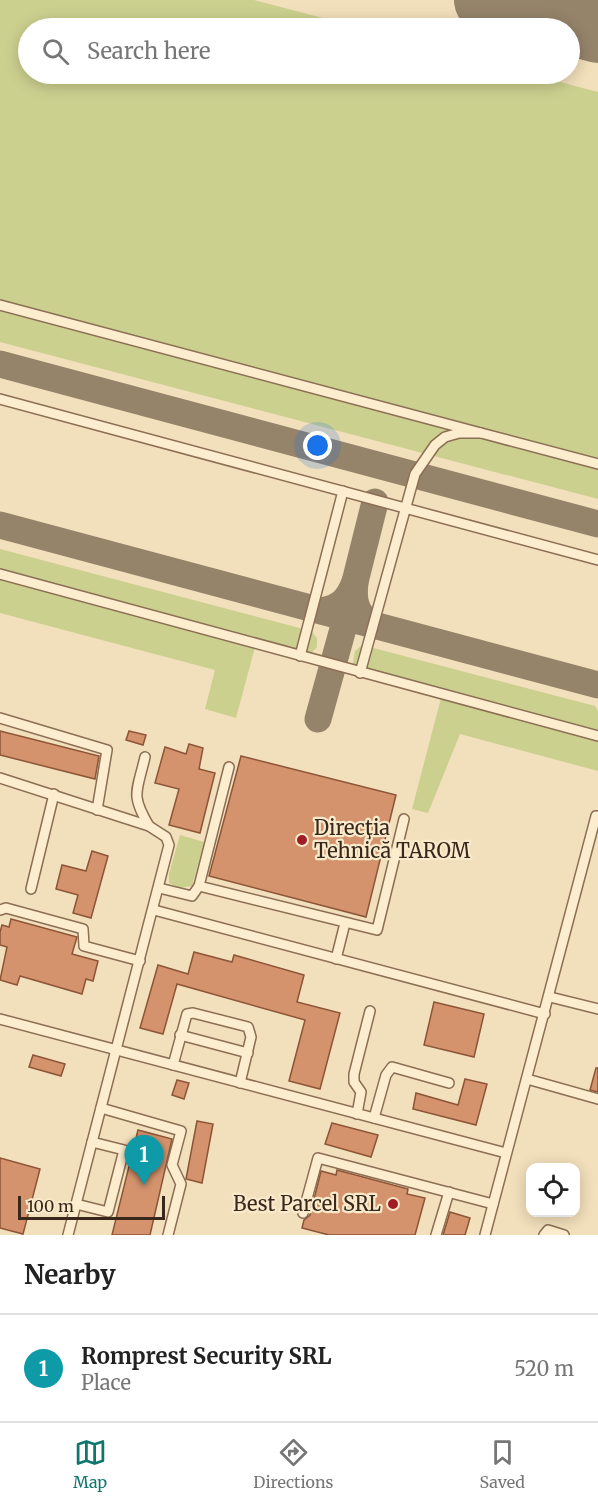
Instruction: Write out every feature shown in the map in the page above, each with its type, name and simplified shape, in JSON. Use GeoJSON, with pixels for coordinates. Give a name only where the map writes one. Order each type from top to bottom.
{"type":"FeatureCollection","features":[{"type":"Feature","properties":{"kind":"lane"},"geometry":{"type":"LineString","coordinates":[[0,305],[598,464]]}},
{"type":"Feature","properties":{"kind":"lane"},"geometry":{"type":"LineString","coordinates":[[0,399],[598,560]]}},
{"type":"Feature","properties":{"kind":"lane"},"geometry":{"type":"LineString","coordinates":[[360,673],[415,474],[435,445],[445,437],[459,433],[481,433]]}},
{"type":"Feature","properties":{"kind":"lane"},"geometry":{"type":"LineString","coordinates":[[300,656],[343,490]]}},
{"type":"Feature","properties":{"kind":"lane"},"geometry":{"type":"LineString","coordinates":[[0,574],[598,736]]}},
{"type":"Feature","properties":{"kind":"lane"},"geometry":{"type":"LineString","coordinates":[[0,718],[106,750],[108,753],[97,810]]}},
{"type":"Feature","properties":{"kind":"lane"},"geometry":{"type":"LineString","coordinates":[[146,757],[136,797],[137,805],[149,826]]}},
{"type":"Feature","properties":{"kind":"lane"},"geometry":{"type":"LineString","coordinates":[[159,888],[192,896],[199,886],[229,766]]}},
{"type":"Feature","properties":{"kind":"lane"},"geometry":{"type":"LineString","coordinates":[[0,778],[149,826],[166,837],[169,845],[68,1235]]}},
{"type":"Feature","properties":{"kind":"lane"},"geometry":{"type":"LineString","coordinates":[[31,889],[54,794]]}},
{"type":"Feature","properties":{"kind":"lane"},"geometry":{"type":"LineString","coordinates":[[485,1235],[597,813]]}},
{"type":"Feature","properties":{"kind":"lane"},"geometry":{"type":"LineString","coordinates":[[199,886],[377,930],[404,819]]}},
{"type":"Feature","properties":{"kind":"lane"},"geometry":{"type":"LineString","coordinates":[[0,910],[6,908],[83,929],[84,946],[140,961]]}},
{"type":"Feature","properties":{"kind":"lane"},"geometry":{"type":"LineString","coordinates":[[154,910],[545,1014]]}},
{"type":"Feature","properties":{"kind":"lane"},"geometry":{"type":"LineString","coordinates":[[336,959],[345,923]]}},
{"type":"Feature","properties":{"kind":"lane"},"geometry":{"type":"LineString","coordinates":[[550,997],[598,1009]]}},
{"type":"Feature","properties":{"kind":"lane"},"geometry":{"type":"LineString","coordinates":[[357,1114],[361,1092],[354,1074],[370,1011]]}},
{"type":"Feature","properties":{"kind":"lane"},"geometry":{"type":"LineString","coordinates":[[173,1065],[187,1014],[193,1013],[248,1027],[252,1037],[240,1083]]}},
{"type":"Feature","properties":{"kind":"lane"},"geometry":{"type":"LineString","coordinates":[[0,1019],[506,1153]]}},
{"type":"Feature","properties":{"kind":"lane"},"geometry":{"type":"LineString","coordinates":[[180,1035],[248,1053]]}},
{"type":"Feature","properties":{"kind":"lane"},"geometry":{"type":"LineString","coordinates":[[375,1118],[386,1075],[392,1067],[449,1083]]}},
{"type":"Feature","properties":{"kind":"lane"},"geometry":{"type":"LineString","coordinates":[[527,1079],[598,1099]]}},
{"type":"Feature","properties":{"kind":"lane"},"geometry":{"type":"LineString","coordinates":[[101,1108],[181,1131],[172,1165],[182,1184],[168,1235]]}},
{"type":"Feature","properties":{"kind":"lane"},"geometry":{"type":"LineString","coordinates":[[76,1204],[108,1212],[114,1191],[124,1150],[92,1142]]}},
{"type":"Feature","properties":{"kind":"lane"},"geometry":{"type":"LineString","coordinates":[[303,1213],[318,1158],[493,1204]]}},
{"type":"Feature","properties":{"kind":"lane"},"geometry":{"type":"LineString","coordinates":[[436,1235],[449,1192]]}},
{"type":"Feature","properties":{"kind":"lane"},"geometry":{"type":"LineString","coordinates":[[544,1235],[548,1230],[564,1235]]}},
{"type":"Feature","properties":{"kind":"green space"},"geometry":{"type":"Polygon","coordinates":[[[0,0],[254,0],[323,18],[18,18],[18,84],[568,84],[598,92],[598,499],[0,342],[0,0]]]}},
{"type":"Feature","properties":{"kind":"green space"},"geometry":{"type":"Polygon","coordinates":[[[0,549],[311,631],[317,638],[317,647],[304,660],[255,647],[236,718],[205,709],[215,670],[0,613],[0,549]]]}},
{"type":"Feature","properties":{"kind":"green space"},"geometry":{"type":"Polygon","coordinates":[[[362,645],[595,706],[598,711],[598,771],[460,734],[428,813],[412,809],[441,698],[352,668],[355,651],[362,645]]]}},
{"type":"Feature","properties":{"kind":"green space"},"geometry":{"type":"Polygon","coordinates":[[[180,835],[204,842],[192,886],[179,888],[169,883],[169,874],[180,835]]]}},
{"type":"Feature","properties":{"kind":"building"},"geometry":{"type":"Polygon","coordinates":[[[0,731],[99,756],[95,779],[0,755],[0,731]]]}},
{"type":"Feature","properties":{"kind":"building"},"geometry":{"type":"Polygon","coordinates":[[[129,731],[146,735],[143,745],[126,740],[129,731]]]}},
{"type":"Feature","properties":{"kind":"building"},"geometry":{"type":"Polygon","coordinates":[[[189,744],[203,748],[199,769],[215,773],[200,833],[169,825],[179,789],[155,783],[165,747],[186,754],[189,744]]]}},
{"type":"Feature","properties":{"kind":"building","name":"Direcţia Tehnică TAROM"},"geometry":{"type":"Polygon","coordinates":[[[241,756],[396,795],[366,917],[209,876],[241,756]]]}},
{"type":"Feature","properties":{"kind":"building"},"geometry":{"type":"Polygon","coordinates":[[[92,851],[108,856],[91,918],[73,913],[78,895],[56,889],[62,865],[86,871],[92,851]]]}},
{"type":"Feature","properties":{"kind":"building"},"geometry":{"type":"Polygon","coordinates":[[[11,919],[77,937],[72,954],[98,961],[93,981],[86,979],[82,994],[20,976],[17,985],[0,980],[7,947],[0,945],[0,932],[2,925],[9,927],[11,919]]]}},
{"type":"Feature","properties":{"kind":"building"},"geometry":{"type":"Polygon","coordinates":[[[194,952],[232,962],[234,955],[304,975],[297,1002],[340,1013],[320,1089],[289,1081],[305,1020],[177,984],[163,1034],[140,1028],[158,965],[188,974],[194,952]]]}},
{"type":"Feature","properties":{"kind":"building"},"geometry":{"type":"Polygon","coordinates":[[[434,1002],[484,1014],[474,1057],[424,1045],[434,1002]]]}},
{"type":"Feature","properties":{"kind":"building"},"geometry":{"type":"Polygon","coordinates":[[[33,1055],[65,1064],[61,1076],[29,1067],[33,1055]]]}},
{"type":"Feature","properties":{"kind":"building"},"geometry":{"type":"Polygon","coordinates":[[[596,1068],[598,1068],[598,1092],[590,1090],[596,1068]]]}},
{"type":"Feature","properties":{"kind":"building"},"geometry":{"type":"Polygon","coordinates":[[[465,1079],[487,1084],[476,1125],[413,1109],[416,1093],[458,1105],[465,1079]]]}},
{"type":"Feature","properties":{"kind":"building"},"geometry":{"type":"Polygon","coordinates":[[[177,1080],[189,1083],[184,1099],[172,1095],[177,1080]]]}},
{"type":"Feature","properties":{"kind":"building"},"geometry":{"type":"Polygon","coordinates":[[[197,1121],[213,1124],[202,1183],[186,1179],[197,1121]]]}},
{"type":"Feature","properties":{"kind":"building"},"geometry":{"type":"Polygon","coordinates":[[[332,1123],[378,1135],[371,1157],[325,1144],[332,1123]]]}},
{"type":"Feature","properties":{"kind":"building"},"geometry":{"type":"Polygon","coordinates":[[[138,1130],[172,1139],[150,1235],[112,1235],[138,1130]]]}},
{"type":"Feature","properties":{"kind":"building"},"geometry":{"type":"Polygon","coordinates":[[[0,1158],[40,1169],[23,1234],[0,1228],[0,1158]]]}},
{"type":"Feature","properties":{"kind":"building"},"geometry":{"type":"Polygon","coordinates":[[[337,1170],[408,1189],[407,1194],[425,1198],[415,1235],[329,1235],[302,1228],[304,1220],[310,1215],[321,1171],[336,1175],[337,1170]]]}},
{"type":"Feature","properties":{"kind":"building"},"geometry":{"type":"Polygon","coordinates":[[[450,1212],[470,1218],[465,1235],[443,1235],[450,1212]]]}},
{"type":"Feature","properties":{"kind":"taxiway"},"geometry":{"type":"LineString","coordinates":[[0,364],[598,524]]}},
{"type":"Feature","properties":{"kind":"taxiway"},"geometry":{"type":"LineString","coordinates":[[355,582],[375,502]]}},
{"type":"Feature","properties":{"kind":"taxiway"},"geometry":{"type":"LineString","coordinates":[[0,525],[598,685]]}},
{"type":"Feature","properties":{"kind":"taxiway"},"geometry":{"type":"LineString","coordinates":[[322,611],[343,602],[350,594],[355,582],[356,605],[361,615],[370,624]]}},
{"type":"Feature","properties":{"kind":"taxiway"},"geometry":{"type":"LineString","coordinates":[[318,719],[346,618]]}},
{"type":"Feature","properties":{"kind":"runway"},"geometry":{"type":"LineString","coordinates":[[487,0],[554,18]]}},
{"type":"Feature","properties":{"kind":"runway"},"geometry":{"type":"LineString","coordinates":[[580,25],[598,30]]}},
{"type":"Feature","properties":{"kind":"place","name":"Direcţia Tehnică TAROM"},"geometry":{"type":"Point","coordinates":[302,840]}},
{"type":"Feature","properties":{"kind":"place","name":"Romprest Security SRL"},"geometry":{"type":"Point","coordinates":[144,1185]}},
{"type":"Feature","properties":{"kind":"place","name":"Best Parcel SRL"},"geometry":{"type":"Point","coordinates":[393,1204]}}]}
